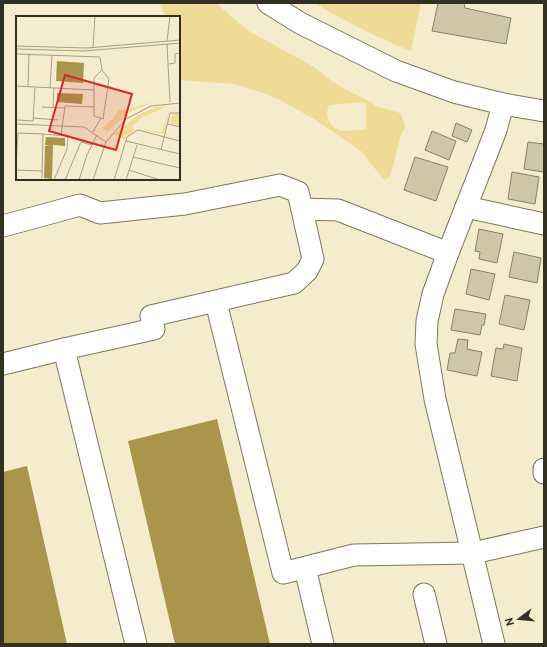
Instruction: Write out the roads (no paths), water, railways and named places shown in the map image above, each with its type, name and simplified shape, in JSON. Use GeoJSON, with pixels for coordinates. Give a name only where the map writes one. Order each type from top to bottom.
{"type":"FeatureCollection","features":[{"type":"Feature","properties":{"kind":"street"},"geometry":{"type":"LineString","coordinates":[[268,3],[300,23],[396,71],[454,92],[503,104],[544,111]]}},
{"type":"Feature","properties":{"kind":"street"},"geometry":{"type":"LineString","coordinates":[[494,644],[435,399],[426,344],[426,321],[448,253],[493,136],[503,104]]}},
{"type":"Feature","properties":{"kind":"street"},"geometry":{"type":"LineString","coordinates":[[3,226],[80,205],[100,213],[185,204],[280,185],[298,192],[313,259],[307,271],[294,283],[151,316],[154,329],[3,364]]}},
{"type":"Feature","properties":{"kind":"street"},"geometry":{"type":"LineString","coordinates":[[466,207],[544,224]]}},
{"type":"Feature","properties":{"kind":"street"},"geometry":{"type":"LineString","coordinates":[[302,209],[338,210],[448,253]]}},
{"type":"Feature","properties":{"kind":"street"},"geometry":{"type":"LineString","coordinates":[[216,302],[283,573],[354,555],[473,553],[544,537]]}},
{"type":"Feature","properties":{"kind":"street"},"geometry":{"type":"LineString","coordinates":[[64,349],[136,644]]}},
{"type":"Feature","properties":{"kind":"street"},"geometry":{"type":"LineString","coordinates":[[305,568],[323,644]]}},
{"type":"Feature","properties":{"kind":"street"},"geometry":{"type":"LineString","coordinates":[[424,594],[436,644]]}}]}
